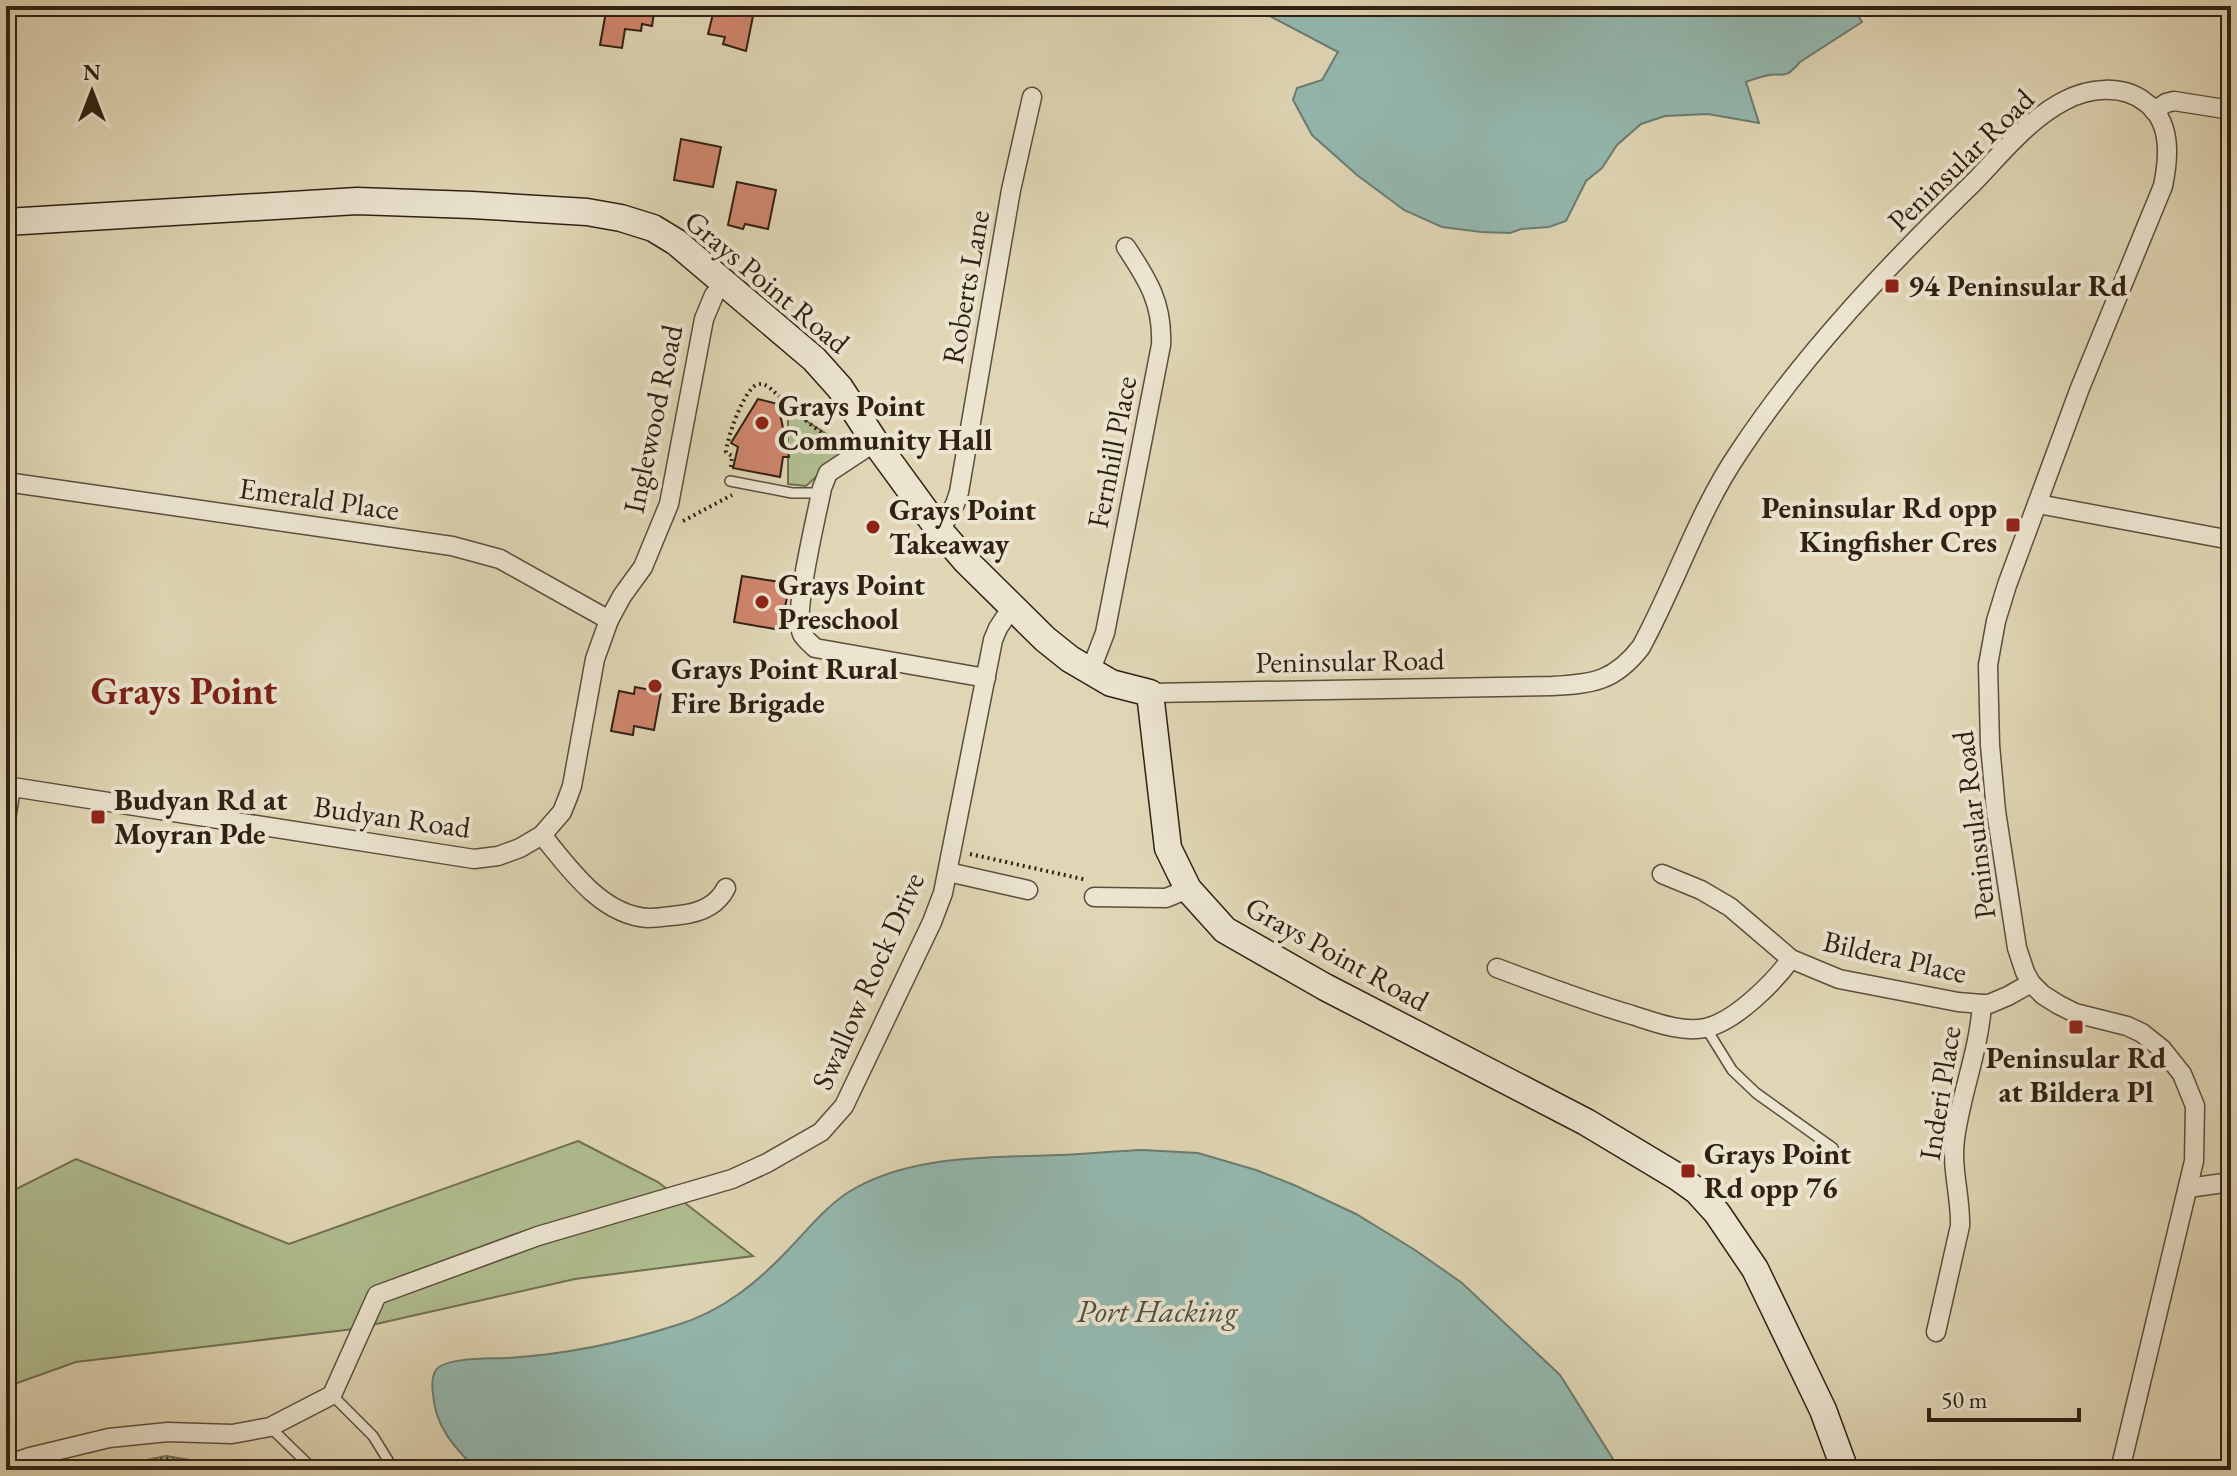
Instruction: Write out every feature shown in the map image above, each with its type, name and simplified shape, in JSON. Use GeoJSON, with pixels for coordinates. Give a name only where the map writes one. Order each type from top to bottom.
{"type":"FeatureCollection","features":[{"type":"Feature","properties":{"kind":"street","name":"Peninsular Road"},"geometry":{"type":"LineString","coordinates":[[1150,693],[1576,685],[1609,677],[1633,659],[1641,647],[1737,454],[1794,375],[1832,329],[1933,222],[2050,109],[2082,93],[2119,91],[2145,102],[2161,123],[2168,151],[2163,186],[2080,388],[2007,585],[1988,665],[1996,811],[2014,933],[2020,960],[2031,983]]}},
{"type":"Feature","properties":{"kind":"street","name":"Roberts Lane"},"geometry":{"type":"LineString","coordinates":[[940,531],[959,492],[1011,190],[1032,97]]}},
{"type":"Feature","properties":{"kind":"street"},"geometry":{"type":"LineString","coordinates":[[2154,111],[2174,101],[2231,110]]}},
{"type":"Feature","properties":{"kind":"street","name":"Grays Point Road"},"geometry":{"type":"LineString","coordinates":[[6,222],[357,201],[587,212],[653,228],[676,242],[814,359],[840,388],[868,446],[940,531],[1045,639],[1090,672],[1111,683],[1150,693],[1168,848],[1188,889],[1225,930],[1367,1009],[1586,1122],[1697,1191],[1717,1213],[1755,1269],[1823,1410],[1845,1470]]}},
{"type":"Feature","properties":{"kind":"street","name":"Fernhill Place"},"geometry":{"type":"LineString","coordinates":[[1090,672],[1105,633],[1161,345],[1157,301],[1147,278],[1126,247]]}},
{"type":"Feature","properties":{"kind":"street","name":"Inglewood Road"},"geometry":{"type":"LineString","coordinates":[[542,835],[562,812],[572,786],[595,659],[609,620],[643,567],[669,504],[704,319],[714,295],[725,283]]}},
{"type":"Feature","properties":{"kind":"street"},"geometry":{"type":"LineString","coordinates":[[868,446],[828,473],[821,493],[799,619],[802,634],[815,648],[986,678]]}},
{"type":"Feature","properties":{"kind":"street","name":"Emerald Place"},"geometry":{"type":"LineString","coordinates":[[6,482],[452,546],[500,559],[609,620]]}},
{"type":"Feature","properties":{"kind":"street"},"geometry":{"type":"LineString","coordinates":[[2038,504],[2231,540]]}},
{"type":"Feature","properties":{"kind":"street","name":"Swallow Rock Drive"},"geometry":{"type":"LineString","coordinates":[[332,1395],[377,1295],[538,1236],[732,1179],[821,1132],[844,1106],[943,893],[993,640],[1012,607]]}},
{"type":"Feature","properties":{"kind":"street"},"geometry":{"type":"LineString","coordinates":[[6,820],[9,786]]}},
{"type":"Feature","properties":{"kind":"street","name":"Budyan Road"},"geometry":{"type":"LineString","coordinates":[[9,786],[474,859],[498,856],[542,835]]}},
{"type":"Feature","properties":{"kind":"street"},"geometry":{"type":"LineString","coordinates":[[542,835],[581,882],[614,908],[647,918],[695,913],[720,899],[726,888]]}},
{"type":"Feature","properties":{"kind":"street"},"geometry":{"type":"LineString","coordinates":[[948,872],[1028,890]]}},
{"type":"Feature","properties":{"kind":"street","name":"Bildera Place"},"geometry":{"type":"LineString","coordinates":[[1662,874],[1701,890],[1730,907],[1791,959],[1839,979],[1982,1004],[1999,1000],[2031,983]]}},
{"type":"Feature","properties":{"kind":"street"},"geometry":{"type":"LineString","coordinates":[[1094,897],[1166,898],[1188,889]]}},
{"type":"Feature","properties":{"kind":"street","name":"Bildera Place"},"geometry":{"type":"LineString","coordinates":[[1706,1028],[1731,1017],[1791,959]]}},
{"type":"Feature","properties":{"kind":"street"},"geometry":{"type":"LineString","coordinates":[[1497,968],[1593,1004],[1650,1021],[1684,1029],[1706,1028]]}},
{"type":"Feature","properties":{"kind":"street"},"geometry":{"type":"LineString","coordinates":[[2031,983],[2043,995],[2075,1013],[2127,1026],[2142,1033],[2174,1061],[2195,1106],[2194,1161],[2120,1470]]}},
{"type":"Feature","properties":{"kind":"street","name":"Inderi Place"},"geometry":{"type":"LineString","coordinates":[[1936,1332],[1960,1226],[1954,1167],[1955,1136],[1978,1042],[1982,1004]]}},
{"type":"Feature","properties":{"kind":"street"},"geometry":{"type":"LineString","coordinates":[[2188,1188],[2231,1182]]}},
{"type":"Feature","properties":{"kind":"street"},"geometry":{"type":"LineString","coordinates":[[6,1465],[109,1438],[168,1432],[232,1434],[270,1427],[332,1395]]}},
{"type":"Feature","properties":{"kind":"lane"},"geometry":{"type":"LineString","coordinates":[[730,481],[792,493],[821,493]]}},
{"type":"Feature","properties":{"kind":"lane"},"geometry":{"type":"LineString","coordinates":[[1706,1028],[1732,1070],[1756,1093],[1833,1148]]}},
{"type":"Feature","properties":{"kind":"lane"},"geometry":{"type":"LineString","coordinates":[[332,1395],[373,1436],[394,1470]]}},
{"type":"Feature","properties":{"kind":"lane"},"geometry":{"type":"LineString","coordinates":[[270,1427],[314,1470]]}},
{"type":"Feature","properties":{"kind":"path"},"geometry":{"type":"LineString","coordinates":[[730,481],[732,456],[726,452],[727,439],[748,392],[756,385],[769,387],[827,437],[868,446]]}},
{"type":"Feature","properties":{"kind":"path"},"geometry":{"type":"LineString","coordinates":[[681,522],[747,485]]}},
{"type":"Feature","properties":{"kind":"path"},"geometry":{"type":"LineString","coordinates":[[952,850],[1087,880],[1094,897]]}},
{"type":"Feature","properties":{"kind":"path"},"geometry":{"type":"LineString","coordinates":[[89,1470],[166,1459],[226,1470]]}},
{"type":"Feature","properties":{"kind":"green space"},"geometry":{"type":"Polygon","coordinates":[[[788,409],[848,448],[806,486],[788,484],[788,409]]]}},
{"type":"Feature","properties":{"kind":"green space"},"geometry":{"type":"Polygon","coordinates":[[[578,1141],[658,1182],[753,1256],[575,1279],[354,1329],[76,1362],[6,1387],[6,1194],[76,1159],[289,1244],[578,1141]]]}},
{"type":"Feature","properties":{"kind":"green space"},"geometry":{"type":"Polygon","coordinates":[[[166,1456],[250,1470],[98,1470],[166,1456]]]}},
{"type":"Feature","properties":{"kind":"water"},"geometry":{"type":"Polygon","coordinates":[[[1251,6],[1874,6],[1859,17],[1862,22],[1800,62],[1790,72],[1746,82],[1759,123],[1708,114],[1665,116],[1641,124],[1617,145],[1602,168],[1586,181],[1566,221],[1510,233],[1442,227],[1404,210],[1357,175],[1312,135],[1293,100],[1297,88],[1322,80],[1338,52],[1251,6]]]}},
{"type":"Feature","properties":{"kind":"water","name":"Port Hacking"},"geometry":{"type":"Polygon","coordinates":[[[1143,1150],[1198,1153],[1256,1170],[1356,1214],[1415,1250],[1462,1283],[1560,1375],[1620,1470],[477,1470],[454,1445],[438,1417],[433,1382],[436,1370],[441,1366],[458,1361],[549,1354],[593,1347],[694,1319],[752,1284],[831,1205],[871,1180],[896,1171],[950,1160],[1143,1150]]]}},
{"type":"Feature","properties":{"kind":"building"},"geometry":{"type":"Polygon","coordinates":[[[607,6],[655,6],[652,26],[642,24],[641,31],[625,29],[622,48],[600,45],[607,6]]]}},
{"type":"Feature","properties":{"kind":"building"},"geometry":{"type":"Polygon","coordinates":[[[715,6],[755,6],[746,51],[723,44],[725,37],[708,34],[715,6]]]}},
{"type":"Feature","properties":{"kind":"building"},"geometry":{"type":"Polygon","coordinates":[[[681,139],[721,147],[713,187],[674,180],[681,139]]]}},
{"type":"Feature","properties":{"kind":"building"},"geometry":{"type":"Polygon","coordinates":[[[737,182],[776,190],[768,229],[745,224],[743,229],[728,225],[737,182]]]}},
{"type":"Feature","properties":{"kind":"building","name":"Grays Point Community Hall"},"geometry":{"type":"Polygon","coordinates":[[[758,399],[778,404],[789,457],[783,457],[780,477],[733,468],[738,447],[731,443],[758,399]]]}},
{"type":"Feature","properties":{"kind":"building","name":"Grays Point Preschool"},"geometry":{"type":"Polygon","coordinates":[[[742,576],[780,582],[788,593],[784,612],[788,612],[786,631],[734,622],[742,576]]]}},
{"type":"Feature","properties":{"kind":"building"},"geometry":{"type":"Polygon","coordinates":[[[635,687],[661,692],[654,730],[634,726],[633,735],[611,731],[619,691],[634,694],[635,687]]]}},
{"type":"Feature","properties":{"kind":"place","name":"94 Peninsular Rd"},"geometry":{"type":"Point","coordinates":[1892,286]}},
{"type":"Feature","properties":{"kind":"place","name":"Grays Point Community Hall"},"geometry":{"type":"Point","coordinates":[762,423]}},
{"type":"Feature","properties":{"kind":"place","name":"Peninsular Rd opp Kingfisher Cres"},"geometry":{"type":"Point","coordinates":[2013,525]}},
{"type":"Feature","properties":{"kind":"place","name":"Grays Point Takeaway"},"geometry":{"type":"Point","coordinates":[873,527]}},
{"type":"Feature","properties":{"kind":"place","name":"Grays Point Preschool"},"geometry":{"type":"Point","coordinates":[762,602]}},
{"type":"Feature","properties":{"kind":"place","name":"Grays Point Rural Fire Brigade"},"geometry":{"type":"Point","coordinates":[655,686]}},
{"type":"Feature","properties":{"kind":"place","name":"Budyan Rd at Moyran Pde"},"geometry":{"type":"Point","coordinates":[98,817]}},
{"type":"Feature","properties":{"kind":"place","name":"Peninsular Rd at Bildera Pl"},"geometry":{"type":"Point","coordinates":[2076,1027]}},
{"type":"Feature","properties":{"kind":"place","name":"Grays Point Rd opp 76"},"geometry":{"type":"Point","coordinates":[1688,1171]}},
{"type":"Feature","properties":{"kind":"district","name":"Grays Point"},"geometry":{"type":"Point","coordinates":[184,691]}}]}
